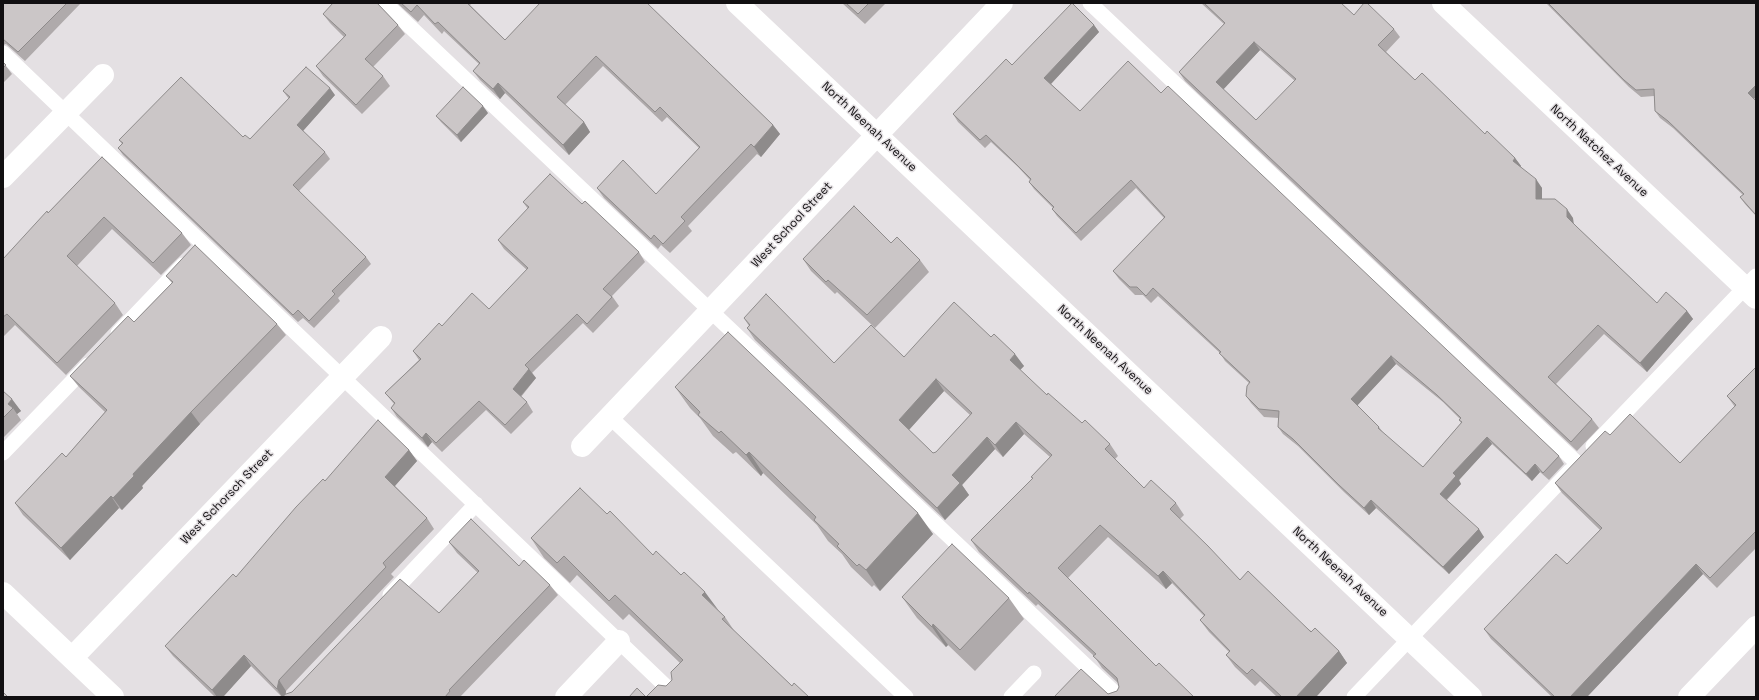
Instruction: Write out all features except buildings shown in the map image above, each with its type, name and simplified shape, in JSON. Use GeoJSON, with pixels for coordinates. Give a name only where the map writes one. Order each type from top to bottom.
{"type":"FeatureCollection","features":[{"type":"Feature","properties":{"kind":"street","name":"North Neenah Avenue"},"geometry":{"type":"LineString","coordinates":[[737,3],[1472,697]]}},
{"type":"Feature","properties":{"kind":"street","name":"West School Street"},"geometry":{"type":"LineString","coordinates":[[582,446],[1002,3]]}},
{"type":"Feature","properties":{"kind":"street","name":"North Natchez Avenue"},"geometry":{"type":"LineString","coordinates":[[1443,3],[1752,287]]}},
{"type":"Feature","properties":{"kind":"street"},"geometry":{"type":"LineString","coordinates":[[3,177],[103,75]]}},
{"type":"Feature","properties":{"kind":"street","name":"West Schorsch Street"},"geometry":{"type":"LineString","coordinates":[[72,658],[381,336]]}},
{"type":"Feature","properties":{"kind":"street"},"geometry":{"type":"LineString","coordinates":[[3,593],[113,697]]}},
{"type":"Feature","properties":{"kind":"street"},"geometry":{"type":"LineString","coordinates":[[1689,697],[1756,627]]}},
{"type":"Feature","properties":{"kind":"street"},"geometry":{"type":"LineString","coordinates":[[566,697],[619,641]]}},
{"type":"Feature","properties":{"kind":"lane"},"geometry":{"type":"LineString","coordinates":[[385,3],[1119,697]]}},
{"type":"Feature","properties":{"kind":"lane"},"geometry":{"type":"LineString","coordinates":[[1090,3],[1577,463]]}},
{"type":"Feature","properties":{"kind":"lane"},"geometry":{"type":"LineString","coordinates":[[3,53],[677,697]]}},
{"type":"Feature","properties":{"kind":"lane"},"geometry":{"type":"LineString","coordinates":[[3,453],[204,244]]}},
{"type":"Feature","properties":{"kind":"lane"},"geometry":{"type":"LineString","coordinates":[[1354,697],[1577,463],[1752,287]]}},
{"type":"Feature","properties":{"kind":"lane"},"geometry":{"type":"LineString","coordinates":[[610,417],[906,697]]}},
{"type":"Feature","properties":{"kind":"lane"},"geometry":{"type":"LineString","coordinates":[[379,606],[476,504]]}},
{"type":"Feature","properties":{"kind":"lane"},"geometry":{"type":"LineString","coordinates":[[1011,697],[1034,673]]}}]}
